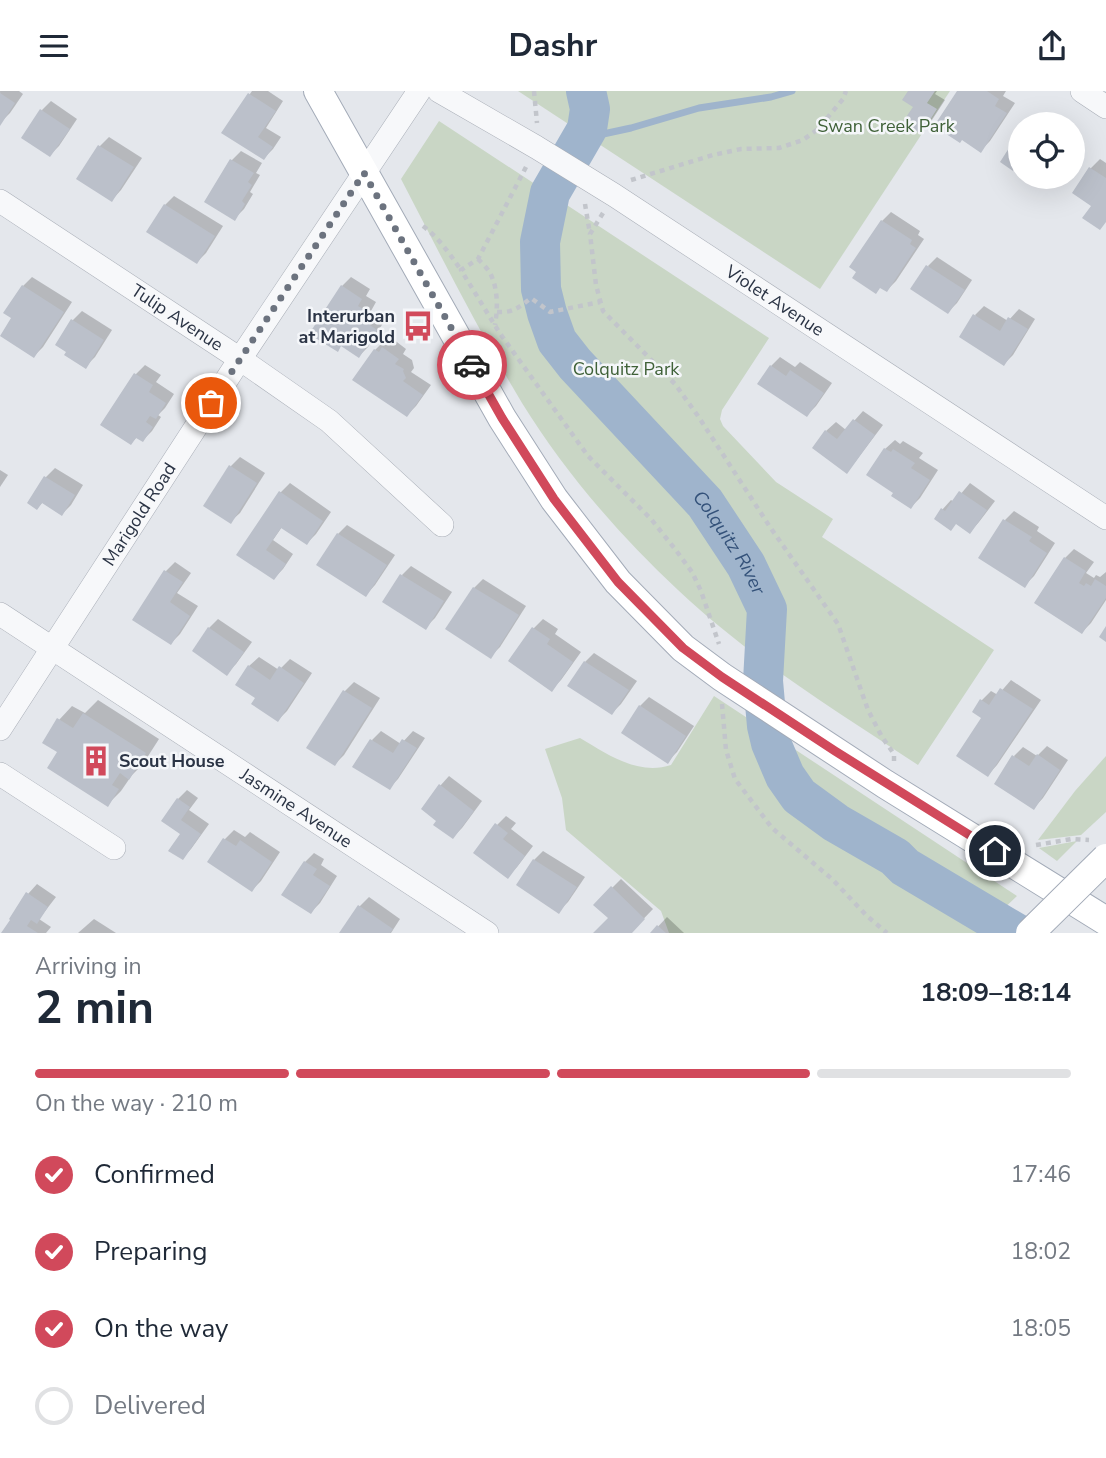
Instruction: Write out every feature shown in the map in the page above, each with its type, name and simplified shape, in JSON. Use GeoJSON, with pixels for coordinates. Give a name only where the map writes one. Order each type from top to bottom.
{"type":"FeatureCollection","features":[{"type":"Feature","properties":{"kind":"main road"},"geometry":{"type":"LineString","coordinates":[[318,91],[502,418],[554,499],[618,582],[683,648],[727,680],[885,784],[1106,921]]}},
{"type":"Feature","properties":{"kind":"main road"},"geometry":{"type":"LineString","coordinates":[[1030,933],[1101,850]]}},
{"type":"Feature","properties":{"kind":"street","name":"Marigold Road"},"geometry":{"type":"LineString","coordinates":[[0,729],[240,359],[419,91]]}},
{"type":"Feature","properties":{"kind":"street","name":"Violet Avenue"},"geometry":{"type":"LineString","coordinates":[[439,91],[614,195],[1106,518]]}},
{"type":"Feature","properties":{"kind":"street"},"geometry":{"type":"LineString","coordinates":[[1082,91],[1106,107]]}},
{"type":"Feature","properties":{"kind":"street","name":"Tulip Avenue"},"geometry":{"type":"LineString","coordinates":[[0,201],[329,421],[442,525]]}},
{"type":"Feature","properties":{"kind":"street","name":"Jasmine Avenue"},"geometry":{"type":"LineString","coordinates":[[0,614],[487,933]]}},
{"type":"Feature","properties":{"kind":"street"},"geometry":{"type":"LineString","coordinates":[[0,774],[114,848]]}},
{"type":"Feature","properties":{"kind":"path"},"geometry":{"type":"LineString","coordinates":[[846,91],[843,99],[818,129],[803,140],[779,148],[741,149],[713,155],[625,183],[614,195],[590,234],[603,311],[659,367],[682,395],[838,624],[869,710],[894,754],[894,765],[885,784]]}},
{"type":"Feature","properties":{"kind":"path"},"geometry":{"type":"LineString","coordinates":[[537,147],[478,259],[461,270],[495,326],[588,457],[651,519],[692,572],[720,646],[727,680],[723,722],[726,750],[735,779],[772,828],[832,879],[887,933]]}},
{"type":"Feature","properties":{"kind":"path"},"geometry":{"type":"LineString","coordinates":[[478,259],[489,271],[496,295],[495,326]]}},
{"type":"Feature","properties":{"kind":"path"},"geometry":{"type":"LineString","coordinates":[[497,312],[514,310],[531,298],[550,312],[600,302]]}},
{"type":"Feature","properties":{"kind":"path"},"geometry":{"type":"LineString","coordinates":[[1036,845],[1085,839],[1101,850]]}},
{"type":"Feature","properties":{"kind":"green space","name":"Swan Creek Park"},"geometry":{"type":"Polygon","coordinates":[[[518,91],[950,91],[820,289],[518,91]]]}},
{"type":"Feature","properties":{"kind":"green space","name":"Colquitz Park"},"geometry":{"type":"Polygon","coordinates":[[[439,121],[769,338],[722,410],[720,419],[723,426],[776,482],[833,519],[822,537],[994,650],[918,765],[764,661],[706,615],[635,547],[556,453],[522,403],[490,348],[401,179],[439,121]]]}},
{"type":"Feature","properties":{"kind":"green space"},"geometry":{"type":"Polygon","coordinates":[[[714,696],[1017,896],[978,933],[669,933],[661,911],[566,830],[562,798],[545,749],[580,738],[635,766],[659,768],[671,765],[714,696]]]}},
{"type":"Feature","properties":{"kind":"green space"},"geometry":{"type":"Polygon","coordinates":[[[1106,756],[1106,812],[1081,835],[1038,840],[1075,791],[1106,756]]]}},
{"type":"Feature","properties":{"kind":"green space"},"geometry":{"type":"Polygon","coordinates":[[[1077,841],[1057,861],[1039,848],[1077,841]]]}},
{"type":"Feature","properties":{"kind":"building"},"geometry":{"type":"Polygon","coordinates":[[[908,91],[935,91],[927,103],[937,109],[921,134],[902,123],[913,107],[902,100],[908,91]]]}},
{"type":"Feature","properties":{"kind":"building"},"geometry":{"type":"Polygon","coordinates":[[[957,91],[987,91],[999,99],[995,106],[1007,113],[981,153],[934,126],[957,91]]]}},
{"type":"Feature","properties":{"kind":"building"},"geometry":{"type":"Polygon","coordinates":[[[0,93],[15,103],[0,126],[0,93]]]}},
{"type":"Feature","properties":{"kind":"building"},"geometry":{"type":"Polygon","coordinates":[[[248,93],[276,111],[258,137],[273,147],[264,160],[221,133],[248,93]]]}},
{"type":"Feature","properties":{"kind":"building"},"geometry":{"type":"Polygon","coordinates":[[[40,109],[70,129],[50,157],[21,138],[40,109]]]}},
{"type":"Feature","properties":{"kind":"building"},"geometry":{"type":"Polygon","coordinates":[[[98,145],[134,167],[112,202],[76,179],[98,145]]]}},
{"type":"Feature","properties":{"kind":"building"},"geometry":{"type":"Polygon","coordinates":[[[1008,150],[1008,168],[1000,162],[1008,150]]]}},
{"type":"Feature","properties":{"kind":"building"},"geometry":{"type":"Polygon","coordinates":[[[230,159],[254,173],[248,182],[252,185],[242,201],[245,204],[235,221],[204,202],[230,159]]]}},
{"type":"Feature","properties":{"kind":"building"},"geometry":{"type":"Polygon","coordinates":[[[1089,167],[1106,178],[1106,222],[1100,230],[1082,218],[1091,206],[1072,193],[1075,189],[1085,189],[1085,173],[1089,167]]]}},
{"type":"Feature","properties":{"kind":"building"},"geometry":{"type":"Polygon","coordinates":[[[164,204],[215,236],[197,264],[146,232],[164,204]]]}},
{"type":"Feature","properties":{"kind":"building"},"geometry":{"type":"Polygon","coordinates":[[[881,220],[912,240],[910,244],[916,248],[887,292],[880,288],[876,294],[852,278],[856,272],[849,267],[881,220]]]}},
{"type":"Feature","properties":{"kind":"building"},"geometry":{"type":"Polygon","coordinates":[[[926,265],[965,290],[948,314],[910,289],[926,265]]]}},
{"type":"Feature","properties":{"kind":"building"},"geometry":{"type":"Polygon","coordinates":[[[22,285],[64,312],[34,358],[0,336],[11,318],[3,313],[22,285]]]}},
{"type":"Feature","properties":{"kind":"building"},"geometry":{"type":"Polygon","coordinates":[[[341,285],[362,299],[358,306],[368,312],[363,320],[377,330],[359,358],[341,346],[338,352],[309,334],[341,285]]]}},
{"type":"Feature","properties":{"kind":"building"},"geometry":{"type":"Polygon","coordinates":[[[973,314],[1000,331],[1008,317],[1028,329],[1004,366],[959,337],[973,314]]]}},
{"type":"Feature","properties":{"kind":"building"},"geometry":{"type":"Polygon","coordinates":[[[71,319],[104,340],[86,369],[64,355],[66,352],[55,345],[71,319]]]}},
{"type":"Feature","properties":{"kind":"building"},"geometry":{"type":"Polygon","coordinates":[[[382,347],[399,359],[395,364],[404,369],[406,378],[403,381],[423,395],[407,417],[352,380],[374,349],[379,352],[382,347]]]}},
{"type":"Feature","properties":{"kind":"building"},"geometry":{"type":"Polygon","coordinates":[[[770,365],[786,376],[790,370],[824,393],[807,417],[757,384],[770,365]]]}},
{"type":"Feature","properties":{"kind":"building"},"geometry":{"type":"Polygon","coordinates":[[[134,373],[153,385],[149,392],[166,403],[156,419],[150,416],[146,422],[153,427],[143,442],[136,438],[131,445],[100,425],[134,373]]]}},
{"type":"Feature","properties":{"kind":"building"},"geometry":{"type":"Polygon","coordinates":[[[853,419],[875,435],[847,474],[812,448],[825,430],[837,439],[853,419]]]}},
{"type":"Feature","properties":{"kind":"building"},"geometry":{"type":"Polygon","coordinates":[[[884,448],[891,452],[893,449],[915,463],[911,468],[930,480],[911,509],[866,475],[884,448]]]}},
{"type":"Feature","properties":{"kind":"building"},"geometry":{"type":"Polygon","coordinates":[[[229,465],[257,483],[231,524],[203,506],[229,465]]]}},
{"type":"Feature","properties":{"kind":"building"},"geometry":{"type":"Polygon","coordinates":[[[44,476],[75,495],[62,516],[42,503],[37,510],[27,503],[44,476]]]}},
{"type":"Feature","properties":{"kind":"building"},"geometry":{"type":"Polygon","coordinates":[[[279,491],[323,521],[307,545],[281,528],[266,550],[286,564],[274,580],[236,555],[279,491]]]}},
{"type":"Feature","properties":{"kind":"building"},"geometry":{"type":"Polygon","coordinates":[[[959,491],[987,510],[970,534],[956,524],[951,531],[934,519],[941,508],[945,511],[959,491]]]}},
{"type":"Feature","properties":{"kind":"building"},"geometry":{"type":"Polygon","coordinates":[[[1003,519],[1032,537],[1029,541],[1047,553],[1025,588],[978,558],[1003,519]]]}},
{"type":"Feature","properties":{"kind":"building"},"geometry":{"type":"Polygon","coordinates":[[[337,533],[387,565],[366,597],[316,565],[337,533]]]}},
{"type":"Feature","properties":{"kind":"building"},"geometry":{"type":"Polygon","coordinates":[[[1064,557],[1086,571],[1079,583],[1091,586],[1095,579],[1106,586],[1106,598],[1082,634],[1034,603],[1064,557]]]}},
{"type":"Feature","properties":{"kind":"building"},"geometry":{"type":"Polygon","coordinates":[[[164,570],[183,582],[170,602],[190,616],[171,645],[132,620],[164,570]]]}},
{"type":"Feature","properties":{"kind":"building"},"geometry":{"type":"Polygon","coordinates":[[[400,574],[444,601],[426,630],[382,602],[400,574]]]}},
{"type":"Feature","properties":{"kind":"building"},"geometry":{"type":"Polygon","coordinates":[[[473,587],[519,615],[491,659],[445,629],[473,587]]]}},
{"type":"Feature","properties":{"kind":"building"},"geometry":{"type":"Polygon","coordinates":[[[1106,626],[1106,642],[1099,637],[1106,626]]]}},
{"type":"Feature","properties":{"kind":"building"},"geometry":{"type":"Polygon","coordinates":[[[208,627],[244,652],[227,676],[192,651],[208,627]]]}},
{"type":"Feature","properties":{"kind":"building"},"geometry":{"type":"Polygon","coordinates":[[[532,627],[550,639],[547,644],[573,662],[552,692],[508,661],[532,627]]]}},
{"type":"Feature","properties":{"kind":"building"},"geometry":{"type":"Polygon","coordinates":[[[584,661],[629,690],[612,715],[567,686],[584,661]]]}},
{"type":"Feature","properties":{"kind":"building"},"geometry":{"type":"Polygon","coordinates":[[[248,665],[270,680],[279,666],[304,683],[278,722],[251,704],[255,698],[235,685],[248,665]]]}},
{"type":"Feature","properties":{"kind":"building"},"geometry":{"type":"Polygon","coordinates":[[[1000,688],[1033,709],[988,777],[956,756],[981,718],[972,712],[980,699],[989,705],[1000,688]]]}},
{"type":"Feature","properties":{"kind":"building"},"geometry":{"type":"Polygon","coordinates":[[[343,690],[372,708],[335,766],[306,748],[343,690]]]}},
{"type":"Feature","properties":{"kind":"building"},"geometry":{"type":"Polygon","coordinates":[[[639,705],[686,736],[668,764],[621,733],[639,705]]]}},
{"type":"Feature","properties":{"kind":"building","name":"Scout House"},"geometry":{"type":"Polygon","coordinates":[[[83,713],[146,753],[129,780],[120,773],[112,785],[119,789],[108,807],[47,768],[57,752],[42,743],[57,718],[73,728],[83,713]]]}},
{"type":"Feature","properties":{"kind":"building"},"geometry":{"type":"Polygon","coordinates":[[[370,739],[393,753],[402,739],[417,748],[390,790],[352,767],[370,739]]]}},
{"type":"Feature","properties":{"kind":"building"},"geometry":{"type":"Polygon","coordinates":[[[1037,754],[1060,770],[1034,810],[994,784],[1012,755],[1029,766],[1037,754]]]}},
{"type":"Feature","properties":{"kind":"building"},"geometry":{"type":"Polygon","coordinates":[[[439,784],[474,811],[453,839],[433,825],[436,821],[421,809],[439,784]]]}},
{"type":"Feature","properties":{"kind":"building"},"geometry":{"type":"Polygon","coordinates":[[[177,798],[190,807],[181,820],[201,834],[183,860],[168,851],[180,834],[161,821],[177,798]]]}},
{"type":"Feature","properties":{"kind":"building"},"geometry":{"type":"Polygon","coordinates":[[[495,823],[508,833],[503,839],[525,856],[508,879],[473,853],[495,823]]]}},
{"type":"Feature","properties":{"kind":"building"},"geometry":{"type":"Polygon","coordinates":[[[223,838],[236,846],[240,840],[272,862],[252,892],[207,862],[223,838]]]}},
{"type":"Feature","properties":{"kind":"building"},"geometry":{"type":"Polygon","coordinates":[[[533,859],[577,887],[559,914],[516,885],[533,859]]]}},
{"type":"Feature","properties":{"kind":"building"},"geometry":{"type":"Polygon","coordinates":[[[304,861],[317,869],[313,875],[330,886],[311,914],[281,895],[304,861]]]}},
{"type":"Feature","properties":{"kind":"building"},"geometry":{"type":"Polygon","coordinates":[[[611,886],[645,919],[632,933],[593,933],[608,918],[593,905],[611,886]]]}},
{"type":"Feature","properties":{"kind":"building"},"geometry":{"type":"Polygon","coordinates":[[[26,892],[48,907],[37,924],[31,920],[27,926],[38,933],[1,933],[10,920],[26,892]]]}},
{"type":"Feature","properties":{"kind":"building"},"geometry":{"type":"Polygon","coordinates":[[[358,905],[393,929],[390,933],[339,933],[358,905]]]}},
{"type":"Feature","properties":{"kind":"building"},"geometry":{"type":"Polygon","coordinates":[[[657,925],[666,933],[650,933],[657,925]]]}},
{"type":"Feature","properties":{"kind":"waterway","name":"Colquitz River"},"geometry":{"type":"LineString","coordinates":[[586,91],[590,109],[587,129],[550,193],[540,242],[541,289],[557,341],[575,364],[705,503],[746,565],[767,609],[763,681],[767,726],[785,776],[799,796],[836,823],[895,857],[905,867],[1016,933]]}},
{"type":"Feature","properties":{"kind":"waterway"},"geometry":{"type":"LineString","coordinates":[[580,139],[631,128],[699,108],[771,97],[792,91]]}},
{"type":"Feature","properties":{"kind":"way so far"},"geometry":{"type":"LineString","coordinates":[[211,403],[364,173],[472,365]]}},
{"type":"Feature","properties":{"kind":"place","name":"Interurban at Marigold"},"geometry":{"type":"Point","coordinates":[418,326]}},
{"type":"Feature","properties":{"kind":"place","name":"Scout House"},"geometry":{"type":"Point","coordinates":[96,761]}},
{"type":"Feature","properties":{"kind":"route"},"geometry":{"type":"LineString","coordinates":[[472,365],[554,499],[618,582],[683,648],[722,677],[885,784],[995,851]]}}]}
